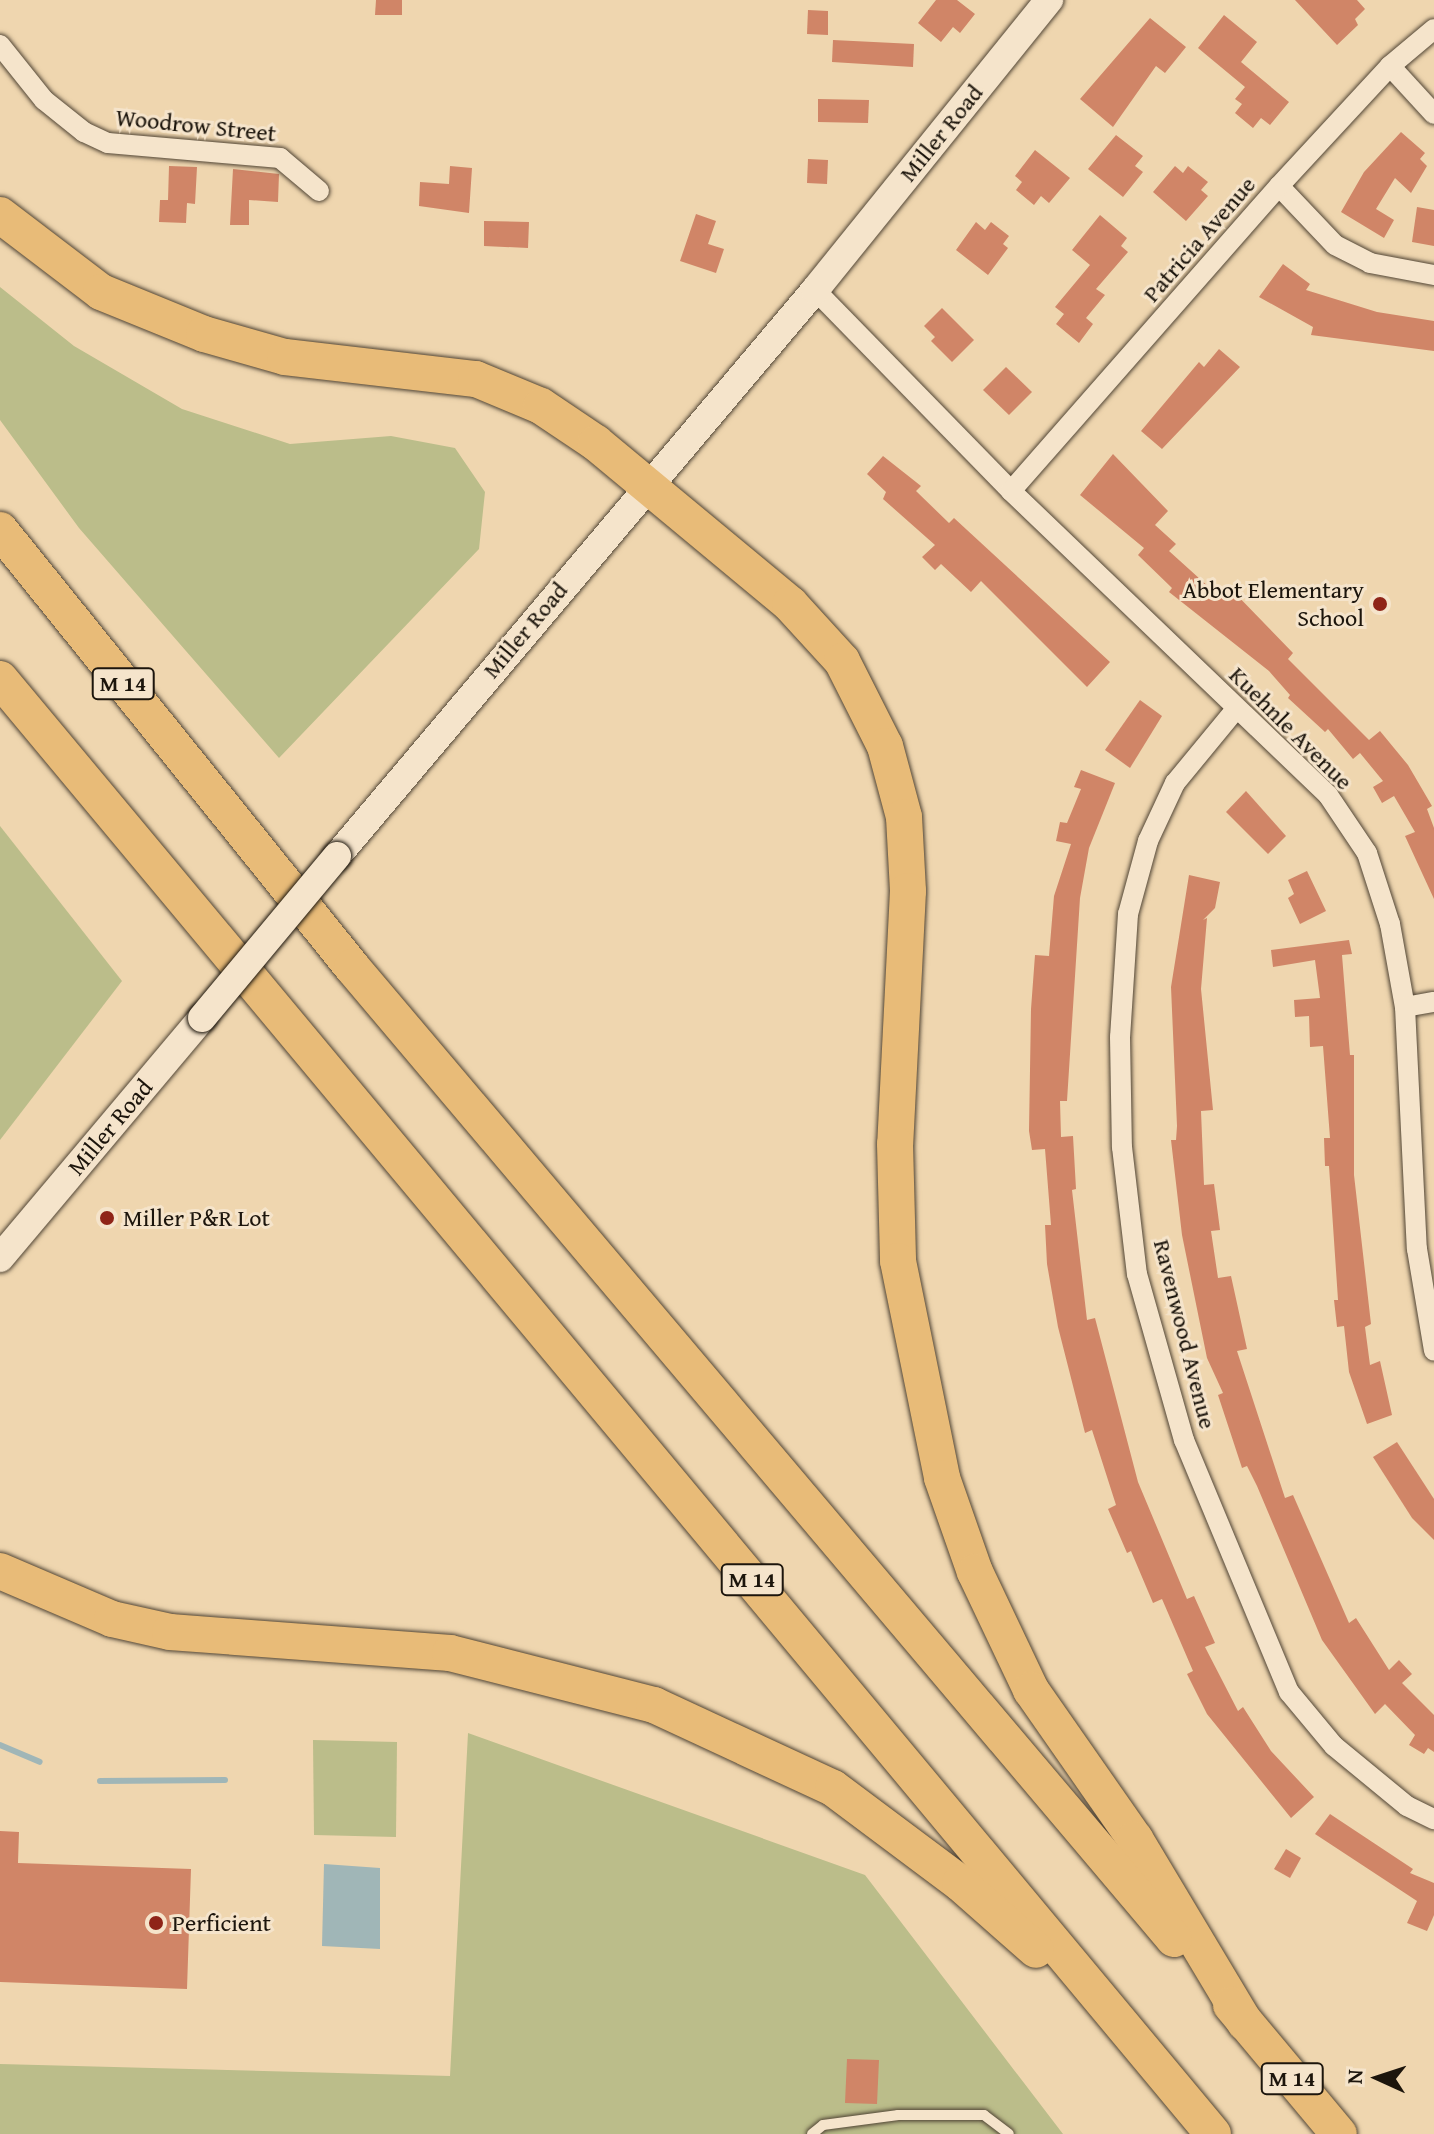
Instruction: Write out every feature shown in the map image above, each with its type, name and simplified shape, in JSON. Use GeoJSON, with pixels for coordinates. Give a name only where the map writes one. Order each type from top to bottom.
{"type":"FeatureCollection","features":[{"type":"Feature","properties":{"kind":"highway"},"geometry":{"type":"LineString","coordinates":[[0,215],[101,292],[204,334],[285,357],[424,369],[504,389],[596,443],[790,604],[842,661],[885,746],[904,817],[908,891],[896,1129],[898,1261],[942,1478],[975,1572],[1031,1690],[1135,1839],[1245,2023]]}},
{"type":"Feature","properties":{"kind":"highway","name":"M 14"},"geometry":{"type":"LineString","coordinates":[[0,530],[352,967],[1339,2134]]}},
{"type":"Feature","properties":{"kind":"highway","name":"M 14"},"geometry":{"type":"LineString","coordinates":[[0,679],[1213,2134]]}},
{"type":"Feature","properties":{"kind":"highway"},"geometry":{"type":"LineString","coordinates":[[0,1571],[112,1619],[170,1632],[450,1653],[654,1705],[753,1747],[876,1817],[960,1883],[1121,2026]]}},
{"type":"Feature","properties":{"kind":"main road","name":"Miller Road"},"geometry":{"type":"LineString","coordinates":[[0,1258],[647,485],[815,290],[1049,0]]}},
{"type":"Feature","properties":{"kind":"street","name":"Patricia Avenue"},"geometry":{"type":"LineString","coordinates":[[1011,491],[1279,186],[1390,66],[1434,29]]}},
{"type":"Feature","properties":{"kind":"street","name":"Woodrow Street"},"geometry":{"type":"LineString","coordinates":[[0,45],[44,100],[84,132],[108,143],[280,158],[319,191]]}},
{"type":"Feature","properties":{"kind":"street"},"geometry":{"type":"LineString","coordinates":[[1390,66],[1434,114]]}},
{"type":"Feature","properties":{"kind":"street"},"geometry":{"type":"LineString","coordinates":[[1279,186],[1335,245],[1370,263],[1434,275]]}},
{"type":"Feature","properties":{"kind":"street","name":"Kuehnle Avenue"},"geometry":{"type":"LineString","coordinates":[[815,290],[1011,491],[1328,795],[1367,853],[1390,924],[1405,1007],[1434,1351]]}},
{"type":"Feature","properties":{"kind":"street","name":"Ravenwood Avenue"},"geometry":{"type":"LineString","coordinates":[[1236,709],[1175,783],[1148,841],[1128,914],[1120,1037],[1122,1147],[1137,1274],[1184,1440],[1289,1692],[1334,1746],[1407,1806],[1434,1819]]}},
{"type":"Feature","properties":{"kind":"street"},"geometry":{"type":"LineString","coordinates":[[1405,1007],[1434,1002]]}},
{"type":"Feature","properties":{"kind":"lane"},"geometry":{"type":"LineString","coordinates":[[812,2134],[823,2125],[898,2115],[984,2115],[1009,2134]]}},
{"type":"Feature","properties":{"kind":"green space"},"geometry":{"type":"Polygon","coordinates":[[[0,287],[74,346],[182,409],[290,444],[391,436],[455,448],[485,492],[479,549],[279,758],[79,528],[0,420],[0,287]]]}},
{"type":"Feature","properties":{"kind":"green space"},"geometry":{"type":"Polygon","coordinates":[[[0,826],[122,981],[0,1140],[0,826]]]}},
{"type":"Feature","properties":{"kind":"green space"},"geometry":{"type":"Polygon","coordinates":[[[468,1733],[865,1875],[1063,2134],[0,2134],[0,2064],[450,2076],[468,1733]]]}},
{"type":"Feature","properties":{"kind":"green space"},"geometry":{"type":"Polygon","coordinates":[[[313,1740],[397,1742],[396,1837],[314,1835],[313,1740]]]}},
{"type":"Feature","properties":{"kind":"shaded area"},"geometry":{"type":"Polygon","coordinates":[[[324,1864],[380,1868],[380,1949],[322,1946],[324,1864]]]}},
{"type":"Feature","properties":{"kind":"building"},"geometry":{"type":"Polygon","coordinates":[[[376,0],[402,0],[402,15],[375,15],[376,0]]]}},
{"type":"Feature","properties":{"kind":"building"},"geometry":{"type":"Polygon","coordinates":[[[936,0],[957,0],[975,14],[960,33],[953,27],[941,42],[918,23],[936,0]]]}},
{"type":"Feature","properties":{"kind":"building"},"geometry":{"type":"Polygon","coordinates":[[[1295,0],[1357,0],[1365,9],[1355,19],[1358,25],[1337,45],[1295,0]]]}},
{"type":"Feature","properties":{"kind":"building"},"geometry":{"type":"Polygon","coordinates":[[[808,10],[828,11],[828,35],[807,34],[808,10]]]}},
{"type":"Feature","properties":{"kind":"building"},"geometry":{"type":"Polygon","coordinates":[[[1224,15],[1257,42],[1241,62],[1289,102],[1270,125],[1261,118],[1253,128],[1235,113],[1242,104],[1235,99],[1245,87],[1198,48],[1224,15]]]}},
{"type":"Feature","properties":{"kind":"building"},"geometry":{"type":"Polygon","coordinates":[[[1150,18],[1186,47],[1165,73],[1156,66],[1113,127],[1080,99],[1150,18]]]}},
{"type":"Feature","properties":{"kind":"building"},"geometry":{"type":"Polygon","coordinates":[[[833,40],[914,44],[913,67],[832,62],[833,40]]]}},
{"type":"Feature","properties":{"kind":"building"},"geometry":{"type":"Polygon","coordinates":[[[818,99],[869,100],[868,123],[818,122],[818,99]]]}},
{"type":"Feature","properties":{"kind":"building"},"geometry":{"type":"Polygon","coordinates":[[[1401,132],[1425,153],[1420,159],[1427,166],[1411,193],[1395,178],[1376,209],[1394,220],[1384,238],[1341,212],[1364,172],[1401,132]]]}},
{"type":"Feature","properties":{"kind":"building"},"geometry":{"type":"Polygon","coordinates":[[[1116,135],[1143,156],[1135,166],[1143,172],[1123,197],[1088,169],[1116,135]]]}},
{"type":"Feature","properties":{"kind":"building"},"geometry":{"type":"Polygon","coordinates":[[[1035,150],[1070,178],[1049,203],[1041,196],[1034,205],[1016,190],[1022,182],[1015,176],[1035,150]]]}},
{"type":"Feature","properties":{"kind":"building"},"geometry":{"type":"Polygon","coordinates":[[[808,159],[828,160],[827,184],[807,183],[808,159]]]}},
{"type":"Feature","properties":{"kind":"building"},"geometry":{"type":"Polygon","coordinates":[[[169,166],[197,167],[195,204],[187,203],[186,223],[159,222],[160,200],[168,200],[169,166]]]}},
{"type":"Feature","properties":{"kind":"building"},"geometry":{"type":"Polygon","coordinates":[[[450,166],[472,168],[469,213],[419,206],[420,182],[449,184],[450,166]]]}},
{"type":"Feature","properties":{"kind":"building"},"geometry":{"type":"Polygon","coordinates":[[[1175,166],[1183,173],[1188,166],[1208,182],[1201,190],[1208,196],[1186,221],[1153,192],[1175,166]]]}},
{"type":"Feature","properties":{"kind":"building"},"geometry":{"type":"Polygon","coordinates":[[[233,169],[279,174],[278,202],[249,200],[249,225],[230,225],[233,169]]]}},
{"type":"Feature","properties":{"kind":"building"},"geometry":{"type":"Polygon","coordinates":[[[1417,207],[1434,210],[1434,246],[1412,242],[1417,207]]]}},
{"type":"Feature","properties":{"kind":"building"},"geometry":{"type":"Polygon","coordinates":[[[696,214],[716,221],[708,244],[724,249],[716,273],[680,261],[696,214]]]}},
{"type":"Feature","properties":{"kind":"building"},"geometry":{"type":"Polygon","coordinates":[[[1100,215],[1127,238],[1121,246],[1128,252],[1096,289],[1105,295],[1086,318],[1093,324],[1079,343],[1056,324],[1064,314],[1055,307],[1090,265],[1072,250],[1100,215]]]}},
{"type":"Feature","properties":{"kind":"building"},"geometry":{"type":"Polygon","coordinates":[[[484,221],[529,222],[528,248],[484,246],[484,221]]]}},
{"type":"Feature","properties":{"kind":"building"},"geometry":{"type":"Polygon","coordinates":[[[976,222],[985,230],[991,222],[1009,236],[1003,244],[1008,248],[988,275],[956,250],[976,222]]]}},
{"type":"Feature","properties":{"kind":"building"},"geometry":{"type":"Polygon","coordinates":[[[1283,264],[1310,284],[1306,290],[1377,312],[1434,321],[1434,351],[1311,335],[1313,327],[1259,297],[1283,264]]]}},
{"type":"Feature","properties":{"kind":"building"},"geometry":{"type":"Polygon","coordinates":[[[942,308],[974,340],[952,362],[931,341],[935,337],[924,326],[942,308]]]}},
{"type":"Feature","properties":{"kind":"building"},"geometry":{"type":"Polygon","coordinates":[[[1219,349],[1240,367],[1162,449],[1141,431],[1199,362],[1204,367],[1219,349]]]}},
{"type":"Feature","properties":{"kind":"building"},"geometry":{"type":"Polygon","coordinates":[[[1006,367],[1032,392],[1009,415],[983,390],[1006,367]]]}},
{"type":"Feature","properties":{"kind":"building"},"geometry":{"type":"Polygon","coordinates":[[[1113,454],[1168,511],[1155,525],[1176,544],[1169,551],[1221,598],[1230,588],[1293,653],[1288,659],[1369,740],[1380,731],[1408,765],[1432,806],[1427,809],[1434,828],[1434,899],[1405,836],[1415,832],[1394,796],[1382,803],[1373,787],[1383,781],[1360,753],[1353,759],[1328,729],[1325,732],[1288,698],[1290,695],[1269,671],[1169,592],[1172,588],[1138,555],[1144,548],[1080,495],[1113,454]]]}},
{"type":"Feature","properties":{"kind":"building"},"geometry":{"type":"Polygon","coordinates":[[[883,456],[921,486],[916,491],[949,523],[954,518],[1110,662],[1087,687],[981,581],[971,592],[941,564],[935,570],[922,557],[935,545],[883,499],[886,492],[867,474],[883,456]]]}},
{"type":"Feature","properties":{"kind":"building"},"geometry":{"type":"Polygon","coordinates":[[[1140,700],[1162,716],[1130,768],[1105,750],[1140,700]]]}},
{"type":"Feature","properties":{"kind":"building"},"geometry":{"type":"Polygon","coordinates":[[[1081,770],[1115,783],[1089,848],[1080,898],[1067,1101],[1060,1101],[1061,1137],[1073,1136],[1076,1189],[1072,1190],[1087,1320],[1095,1318],[1138,1482],[1187,1599],[1194,1596],[1215,1643],[1205,1647],[1238,1711],[1243,1707],[1271,1751],[1314,1797],[1291,1818],[1207,1714],[1187,1674],[1193,1671],[1162,1599],[1153,1603],[1131,1551],[1127,1553],[1108,1509],[1116,1505],[1092,1430],[1085,1433],[1058,1327],[1047,1264],[1045,1225],[1051,1225],[1045,1149],[1032,1150],[1029,1131],[1031,1009],[1035,955],[1049,956],[1054,896],[1071,844],[1056,841],[1060,822],[1067,823],[1081,789],[1074,787],[1081,770]]]}},
{"type":"Feature","properties":{"kind":"building"},"geometry":{"type":"Polygon","coordinates":[[[1246,791],[1286,836],[1268,854],[1226,812],[1246,791]]]}},
{"type":"Feature","properties":{"kind":"building"},"geometry":{"type":"Polygon","coordinates":[[[1307,871],[1326,911],[1300,924],[1288,898],[1294,894],[1288,880],[1307,871]]]}},
{"type":"Feature","properties":{"kind":"building"},"geometry":{"type":"Polygon","coordinates":[[[1189,875],[1220,882],[1215,908],[1203,920],[1207,918],[1201,989],[1213,1110],[1201,1111],[1204,1185],[1214,1184],[1220,1230],[1211,1231],[1218,1278],[1231,1276],[1247,1349],[1237,1351],[1285,1498],[1293,1495],[1349,1623],[1356,1618],[1389,1670],[1399,1660],[1412,1674],[1402,1683],[1434,1715],[1434,1752],[1428,1748],[1424,1754],[1409,1745],[1415,1735],[1385,1704],[1375,1714],[1322,1640],[1257,1486],[1247,1466],[1242,1468],[1218,1395],[1223,1393],[1207,1358],[1182,1235],[1171,1140],[1176,1140],[1177,1126],[1171,987],[1189,875]]]}},
{"type":"Feature","properties":{"kind":"building"},"geometry":{"type":"Polygon","coordinates":[[[1349,940],[1352,954],[1342,955],[1350,1055],[1354,1055],[1354,1175],[1371,1324],[1365,1327],[1370,1365],[1380,1361],[1392,1415],[1367,1424],[1349,1372],[1344,1326],[1337,1327],[1329,1166],[1325,1166],[1324,1138],[1330,1138],[1323,1046],[1310,1047],[1309,1016],[1295,1017],[1294,1000],[1320,998],[1315,960],[1273,967],[1271,950],[1349,940]]]}},
{"type":"Feature","properties":{"kind":"building"},"geometry":{"type":"Polygon","coordinates":[[[1397,1442],[1434,1499],[1434,1540],[1412,1518],[1373,1457],[1397,1442]]]}},
{"type":"Feature","properties":{"kind":"building"},"geometry":{"type":"Polygon","coordinates":[[[1330,1814],[1413,1869],[1410,1873],[1434,1883],[1434,1915],[1427,1931],[1407,1923],[1417,1901],[1315,1834],[1330,1814]]]}},
{"type":"Feature","properties":{"kind":"building"},"geometry":{"type":"Polygon","coordinates":[[[0,1831],[19,1832],[18,1863],[191,1869],[187,1989],[0,1982],[0,1831]]]}},
{"type":"Feature","properties":{"kind":"building"},"geometry":{"type":"Polygon","coordinates":[[[1286,1849],[1301,1858],[1290,1878],[1274,1869],[1286,1849]]]}},
{"type":"Feature","properties":{"kind":"building"},"geometry":{"type":"Polygon","coordinates":[[[847,2059],[879,2060],[877,2104],[845,2103],[847,2059]]]}},
{"type":"Feature","properties":{"kind":"waterway"},"geometry":{"type":"LineString","coordinates":[[0,1745],[40,1762]]}},
{"type":"Feature","properties":{"kind":"waterway"},"geometry":{"type":"LineString","coordinates":[[100,1781],[225,1780]]}},
{"type":"Feature","properties":{"kind":"place","name":"Abbot Elementary School"},"geometry":{"type":"Point","coordinates":[1380,604]}},
{"type":"Feature","properties":{"kind":"place","name":"Miller P&R Lot"},"geometry":{"type":"Point","coordinates":[107,1218]}},
{"type":"Feature","properties":{"kind":"place","name":"Perficient"},"geometry":{"type":"Point","coordinates":[156,1923]}}]}
